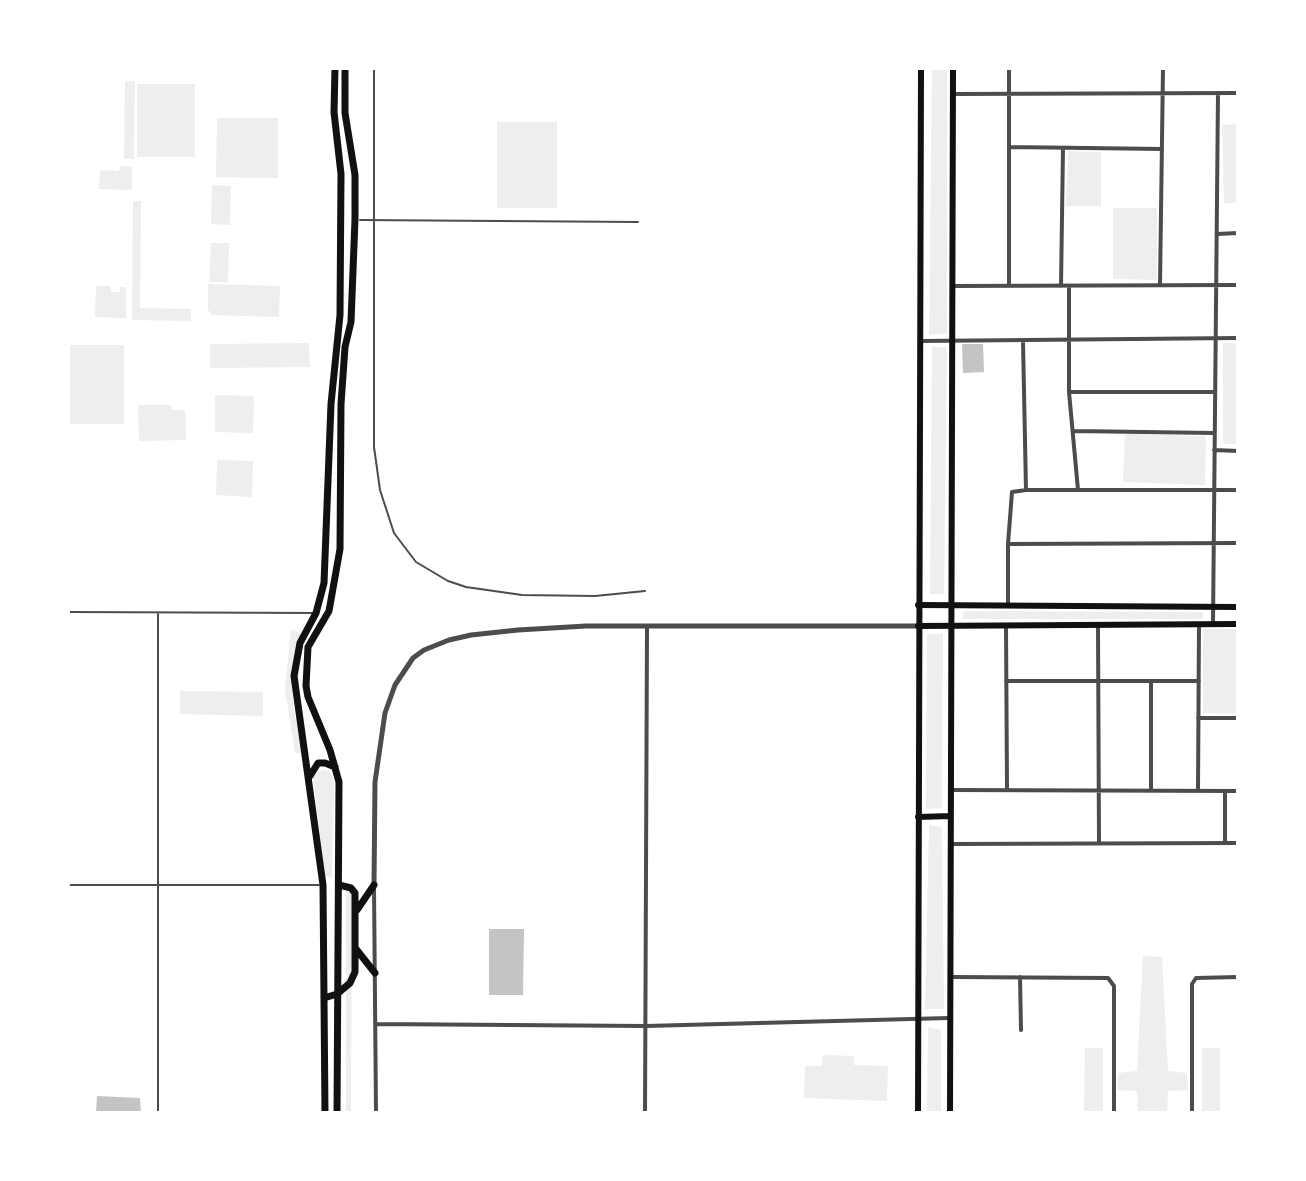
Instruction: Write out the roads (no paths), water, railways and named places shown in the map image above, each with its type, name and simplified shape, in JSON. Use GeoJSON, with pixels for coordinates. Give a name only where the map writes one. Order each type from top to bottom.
{"type":"FeatureCollection","features":[{"type":"Feature","properties":{"kind":"highway"},"geometry":{"type":"LineString","coordinates":[[325,1113],[323,885],[294,676],[300,643],[316,613],[324,583],[331,404],[340,315],[341,174],[334,112],[335,68]]}},
{"type":"Feature","properties":{"kind":"highway"},"geometry":{"type":"LineString","coordinates":[[337,1113],[339,782],[308,697],[306,655],[311,639],[330,608],[340,549],[341,404],[345,347],[351,322],[355,219],[355,175],[345,113],[345,68]]}},
{"type":"Feature","properties":{"kind":"highway"},"geometry":{"type":"LineString","coordinates":[[308,781],[318,763],[335,767]]}},
{"type":"Feature","properties":{"kind":"highway"},"geometry":{"type":"LineString","coordinates":[[324,998],[337,994],[350,983],[355,972],[355,893],[351,888],[339,885]]}},
{"type":"Feature","properties":{"kind":"highway"},"geometry":{"type":"LineString","coordinates":[[356,911],[374,885]]}},
{"type":"Feature","properties":{"kind":"highway"},"geometry":{"type":"LineString","coordinates":[[355,948],[375,973]]}},
{"type":"Feature","properties":{"kind":"highway"},"geometry":{"type":"LineString","coordinates":[[325,1080],[337,1081]]}},
{"type":"Feature","properties":{"kind":"main road"},"geometry":{"type":"LineString","coordinates":[[918,1113],[921,68]]}},
{"type":"Feature","properties":{"kind":"main road"},"geometry":{"type":"LineString","coordinates":[[950,1113],[953,68]]}},
{"type":"Feature","properties":{"kind":"main road"},"geometry":{"type":"LineString","coordinates":[[918,605],[1238,607]]}},
{"type":"Feature","properties":{"kind":"main road"},"geometry":{"type":"LineString","coordinates":[[918,626],[1238,624]]}},
{"type":"Feature","properties":{"kind":"main road"},"geometry":{"type":"LineString","coordinates":[[918,817],[951,816]]}},
{"type":"Feature","properties":{"kind":"street"},"geometry":{"type":"LineString","coordinates":[[1009,68],[1009,286]]}},
{"type":"Feature","properties":{"kind":"street"},"geometry":{"type":"LineString","coordinates":[[1160,285],[1163,68]]}},
{"type":"Feature","properties":{"kind":"street"},"geometry":{"type":"LineString","coordinates":[[1213,624],[1218,93]]}},
{"type":"Feature","properties":{"kind":"street"},"geometry":{"type":"LineString","coordinates":[[954,94],[1238,93]]}},
{"type":"Feature","properties":{"kind":"street"},"geometry":{"type":"LineString","coordinates":[[1009,147],[1162,149]]}},
{"type":"Feature","properties":{"kind":"street"},"geometry":{"type":"LineString","coordinates":[[1061,286],[1063,148]]}},
{"type":"Feature","properties":{"kind":"street"},"geometry":{"type":"LineString","coordinates":[[1217,234],[1238,233]]}},
{"type":"Feature","properties":{"kind":"street"},"geometry":{"type":"LineString","coordinates":[[953,286],[1238,285]]}},
{"type":"Feature","properties":{"kind":"street"},"geometry":{"type":"LineString","coordinates":[[1069,286],[1069,392],[1078,490]]}},
{"type":"Feature","properties":{"kind":"street"},"geometry":{"type":"LineString","coordinates":[[920,341],[1070,342],[1238,338]]}},
{"type":"Feature","properties":{"kind":"street"},"geometry":{"type":"LineString","coordinates":[[1023,341],[1026,490]]}},
{"type":"Feature","properties":{"kind":"street"},"geometry":{"type":"LineString","coordinates":[[1069,392],[1215,392]]}},
{"type":"Feature","properties":{"kind":"street"},"geometry":{"type":"LineString","coordinates":[[1073,431],[1214,433]]}},
{"type":"Feature","properties":{"kind":"street"},"geometry":{"type":"LineString","coordinates":[[1214,450],[1238,451]]}},
{"type":"Feature","properties":{"kind":"street"},"geometry":{"type":"LineString","coordinates":[[1008,605],[1012,492],[1238,490]]}},
{"type":"Feature","properties":{"kind":"street"},"geometry":{"type":"LineString","coordinates":[[1008,544],[1238,543]]}},
{"type":"Feature","properties":{"kind":"street"},"geometry":{"type":"LineString","coordinates":[[1198,791],[1199,624]]}},
{"type":"Feature","properties":{"kind":"street"},"geometry":{"type":"LineString","coordinates":[[1006,625],[1007,790]]}},
{"type":"Feature","properties":{"kind":"street"},"geometry":{"type":"LineString","coordinates":[[1098,625],[1099,843]]}},
{"type":"Feature","properties":{"kind":"street"},"geometry":{"type":"LineString","coordinates":[[376,1113],[375,782],[389,701],[395,685],[413,658],[449,640],[518,630],[918,626]]}},
{"type":"Feature","properties":{"kind":"street"},"geometry":{"type":"LineString","coordinates":[[645,1113],[647,627]]}},
{"type":"Feature","properties":{"kind":"street"},"geometry":{"type":"LineString","coordinates":[[1006,681],[1199,681]]}},
{"type":"Feature","properties":{"kind":"street"},"geometry":{"type":"LineString","coordinates":[[1151,681],[1151,791]]}},
{"type":"Feature","properties":{"kind":"street"},"geometry":{"type":"LineString","coordinates":[[1198,718],[1238,718]]}},
{"type":"Feature","properties":{"kind":"street"},"geometry":{"type":"LineString","coordinates":[[951,790],[1238,791]]}},
{"type":"Feature","properties":{"kind":"street"},"geometry":{"type":"LineString","coordinates":[[1225,791],[1225,843]]}},
{"type":"Feature","properties":{"kind":"street"},"geometry":{"type":"LineString","coordinates":[[951,844],[1238,843]]}},
{"type":"Feature","properties":{"kind":"street"},"geometry":{"type":"LineString","coordinates":[[950,977],[1104,977],[1110,980],[1114,986],[1114,1113]]}},
{"type":"Feature","properties":{"kind":"street"},"geometry":{"type":"LineString","coordinates":[[1020,977],[1021,1030]]}},
{"type":"Feature","properties":{"kind":"street"},"geometry":{"type":"LineString","coordinates":[[1192,1113],[1193,980],[1238,977]]}},
{"type":"Feature","properties":{"kind":"street"},"geometry":{"type":"LineString","coordinates":[[376,1024],[646,1026],[950,1018]]}},
{"type":"Feature","properties":{"kind":"lane"},"geometry":{"type":"LineString","coordinates":[[374,68],[376,471],[394,533],[411,557],[428,571],[448,581],[500,593],[595,596],[645,591]]}},
{"type":"Feature","properties":{"kind":"lane"},"geometry":{"type":"LineString","coordinates":[[355,219],[638,222]]}},
{"type":"Feature","properties":{"kind":"lane"},"geometry":{"type":"LineString","coordinates":[[68,612],[316,613]]}},
{"type":"Feature","properties":{"kind":"lane"},"geometry":{"type":"LineString","coordinates":[[158,614],[158,1113]]}},
{"type":"Feature","properties":{"kind":"lane"},"geometry":{"type":"LineString","coordinates":[[68,885],[339,885]]}}]}
